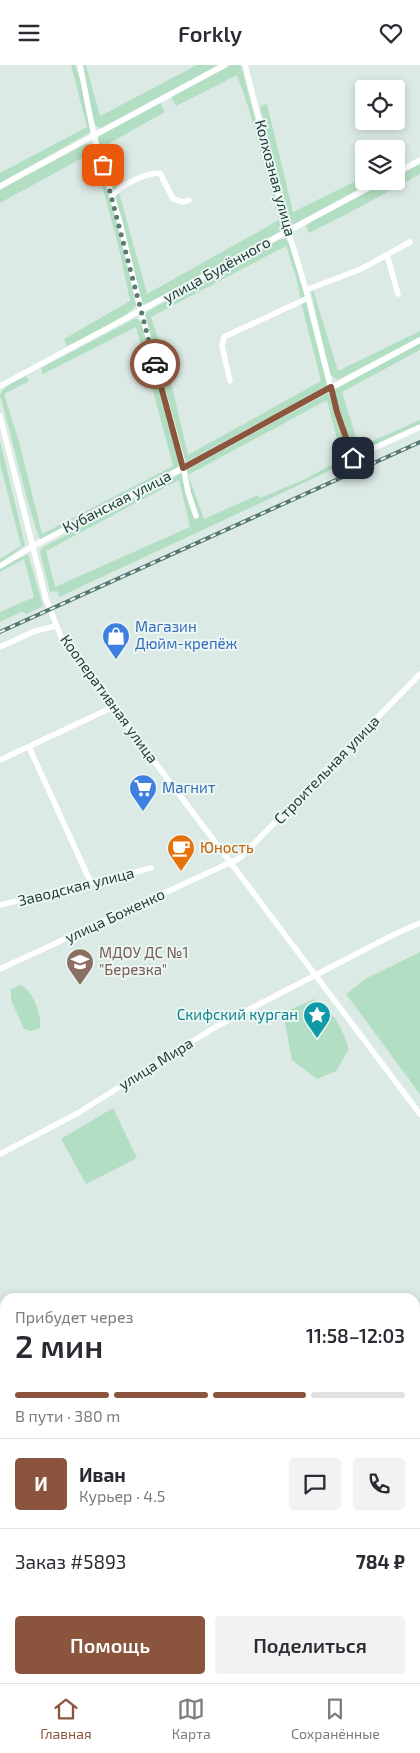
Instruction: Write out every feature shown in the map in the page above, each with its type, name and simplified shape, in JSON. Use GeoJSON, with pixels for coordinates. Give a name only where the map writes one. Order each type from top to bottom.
{"type":"FeatureCollection","features":[{"type":"Feature","properties":{"kind":"street"},"geometry":{"type":"LineString","coordinates":[[80,65],[94,136],[112,196],[188,492],[196,516]]}},
{"type":"Feature","properties":{"kind":"street"},"geometry":{"type":"LineString","coordinates":[[0,186],[94,136],[167,94],[224,65]]}},
{"type":"Feature","properties":{"kind":"street","name":"Колхозная улица"},"geometry":{"type":"LineString","coordinates":[[245,65],[337,412],[353,458],[420,427]]}},
{"type":"Feature","properties":{"kind":"street"},"geometry":{"type":"LineString","coordinates":[[405,168],[420,160]]}},
{"type":"Feature","properties":{"kind":"street"},"geometry":{"type":"LineString","coordinates":[[112,196],[122,187],[149,175],[160,173],[173,199],[183,203],[189,200]]}},
{"type":"Feature","properties":{"kind":"street","name":"улица Будённого"},"geometry":{"type":"LineString","coordinates":[[0,387],[364,190]]}},
{"type":"Feature","properties":{"kind":"street"},"geometry":{"type":"LineString","coordinates":[[306,290],[361,269],[410,242]]}},
{"type":"Feature","properties":{"kind":"street"},"geometry":{"type":"LineString","coordinates":[[387,255],[398,294]]}},
{"type":"Feature","properties":{"kind":"street"},"geometry":{"type":"LineString","coordinates":[[230,381],[222,346],[224,337],[308,298]]}},
{"type":"Feature","properties":{"kind":"street","name":"Кубанская улица"},"geometry":{"type":"LineString","coordinates":[[0,566],[33,546],[183,468],[420,340]]}},
{"type":"Feature","properties":{"kind":"street","name":"Кооперативная улица"},"geometry":{"type":"LineString","coordinates":[[0,415],[33,546],[56,626],[62,639],[420,1114]]}},
{"type":"Feature","properties":{"kind":"street"},"geometry":{"type":"LineString","coordinates":[[0,647],[35,631],[56,626]]}},
{"type":"Feature","properties":{"kind":"street","name":"Строительная улица"},"geometry":{"type":"LineString","coordinates":[[231,864],[254,846],[420,674]]}},
{"type":"Feature","properties":{"kind":"street"},"geometry":{"type":"LineString","coordinates":[[0,760],[113,707]]}},
{"type":"Feature","properties":{"kind":"street"},"geometry":{"type":"LineString","coordinates":[[29,747],[91,883]]}},
{"type":"Feature","properties":{"kind":"street","name":"улица Боженко"},"geometry":{"type":"LineString","coordinates":[[0,969],[231,864]]}},
{"type":"Feature","properties":{"kind":"street","name":"Заводская улица"},"geometry":{"type":"LineString","coordinates":[[0,905],[151,868]]}},
{"type":"Feature","properties":{"kind":"street","name":"улица Мира"},"geometry":{"type":"LineString","coordinates":[[0,1155],[78,1113],[217,1026],[314,975],[420,923]]}},
{"type":"Feature","properties":{"kind":"green space"},"geometry":{"type":"Polygon","coordinates":[[[71,65],[75,65],[82,85],[91,132],[0,183],[0,173],[87,127],[71,65]]]}},
{"type":"Feature","properties":{"kind":"green space"},"geometry":{"type":"Polygon","coordinates":[[[83,65],[86,65],[100,116],[197,65],[218,65],[101,128],[97,127],[93,122],[83,65]]]}},
{"type":"Feature","properties":{"kind":"green space"},"geometry":{"type":"Polygon","coordinates":[[[230,65],[240,65],[242,69],[284,229],[153,301],[143,304],[98,140],[99,136],[160,102],[165,112],[106,145],[147,294],[279,220],[249,109],[237,75],[176,106],[171,96],[230,65]]]}},
{"type":"Feature","properties":{"kind":"green space"},"geometry":{"type":"Polygon","coordinates":[[[267,104],[293,212],[355,181],[355,190],[357,190],[290,225],[260,107],[267,104]]]}},
{"type":"Feature","properties":{"kind":"green space"},"geometry":{"type":"Polygon","coordinates":[[[85,144],[90,144],[97,150],[125,252],[136,305],[132,310],[115,321],[67,346],[64,339],[130,301],[120,252],[93,152],[0,203],[0,190],[85,144]]]}},
{"type":"Feature","properties":{"kind":"green space"},"geometry":{"type":"Polygon","coordinates":[[[420,164],[420,174],[405,182],[405,172],[420,164]]]}},
{"type":"Feature","properties":{"kind":"green space"},"geometry":{"type":"Polygon","coordinates":[[[371,190],[391,190],[309,233],[306,226],[371,190]]]}},
{"type":"Feature","properties":{"kind":"green space"},"geometry":{"type":"Polygon","coordinates":[[[281,239],[286,239],[305,294],[328,381],[327,386],[186,462],[144,317],[147,312],[281,239]],[[286,246],[151,317],[168,370],[188,455],[321,381],[296,277],[286,246]]]}},
{"type":"Feature","properties":{"kind":"green space"},"geometry":{"type":"Polygon","coordinates":[[[313,290],[338,371],[420,331],[420,337],[337,380],[330,374],[311,291],[313,290]]]}},
{"type":"Feature","properties":{"kind":"green space"},"geometry":{"type":"Polygon","coordinates":[[[136,318],[142,323],[165,404],[179,462],[178,467],[41,540],[27,497],[0,396],[4,389],[26,376],[29,381],[4,394],[19,442],[42,534],[173,466],[136,327],[43,374],[41,368],[136,318]]]}},
{"type":"Feature","properties":{"kind":"green space"},"geometry":{"type":"Polygon","coordinates":[[[420,343],[420,350],[342,392],[359,447],[420,420],[420,425],[360,451],[354,450],[350,443],[334,389],[420,343]]]}},
{"type":"Feature","properties":{"kind":"green space"},"geometry":{"type":"Polygon","coordinates":[[[329,393],[351,456],[347,460],[331,470],[59,597],[57,591],[50,592],[40,552],[43,547],[329,393]],[[327,400],[188,475],[204,519],[258,495],[260,498],[303,480],[342,459],[327,400]],[[179,480],[46,551],[55,587],[190,527],[179,480]]]}},
{"type":"Feature","properties":{"kind":"green space"},"geometry":{"type":"Polygon","coordinates":[[[0,441],[25,545],[0,564],[0,559],[21,546],[0,463],[0,441]]]}},
{"type":"Feature","properties":{"kind":"green space"},"geometry":{"type":"Polygon","coordinates":[[[28,554],[43,606],[27,614],[21,612],[0,622],[0,612],[34,597],[24,559],[0,572],[0,568],[28,554]]]}},
{"type":"Feature","properties":{"kind":"green space"},"geometry":{"type":"Polygon","coordinates":[[[420,952],[420,1094],[346,994],[365,979],[420,952]]]}},
{"type":"Feature","properties":{"kind":"green space"},"geometry":{"type":"Polygon","coordinates":[[[21,985],[33,998],[40,1017],[40,1028],[31,1031],[24,1029],[11,1000],[11,989],[21,985]]]}},
{"type":"Feature","properties":{"kind":"green space"},"geometry":{"type":"Polygon","coordinates":[[[314,999],[327,1009],[336,1020],[349,1049],[336,1071],[317,1079],[292,1060],[283,1013],[314,999]]]}},
{"type":"Feature","properties":{"kind":"green space"},"geometry":{"type":"Polygon","coordinates":[[[113,1108],[137,1158],[86,1184],[61,1139],[113,1108]]]}},
{"type":"Feature","properties":{"kind":"railway"},"geometry":{"type":"LineString","coordinates":[[0,632],[420,442]]}},
{"type":"Feature","properties":{"kind":"way so far"},"geometry":{"type":"LineString","coordinates":[[103,165],[120,223],[155,364]]}},
{"type":"Feature","properties":{"kind":"place","name":"Магазин Дюйм-крепёж"},"geometry":{"type":"Point","coordinates":[116,660]}},
{"type":"Feature","properties":{"kind":"place","name":"Магнит"},"geometry":{"type":"Point","coordinates":[143,812]}},
{"type":"Feature","properties":{"kind":"place","name":"Юность"},"geometry":{"type":"Point","coordinates":[181,872]}},
{"type":"Feature","properties":{"kind":"place","name":"МДОУ ДС №1 \"Березка\""},"geometry":{"type":"Point","coordinates":[80,986]}},
{"type":"Feature","properties":{"kind":"place","name":"Скифский курган"},"geometry":{"type":"Point","coordinates":[317,1039]}},
{"type":"Feature","properties":{"kind":"route"},"geometry":{"type":"LineString","coordinates":[[155,364],[183,468],[331,387],[337,412],[353,458]]}}]}
